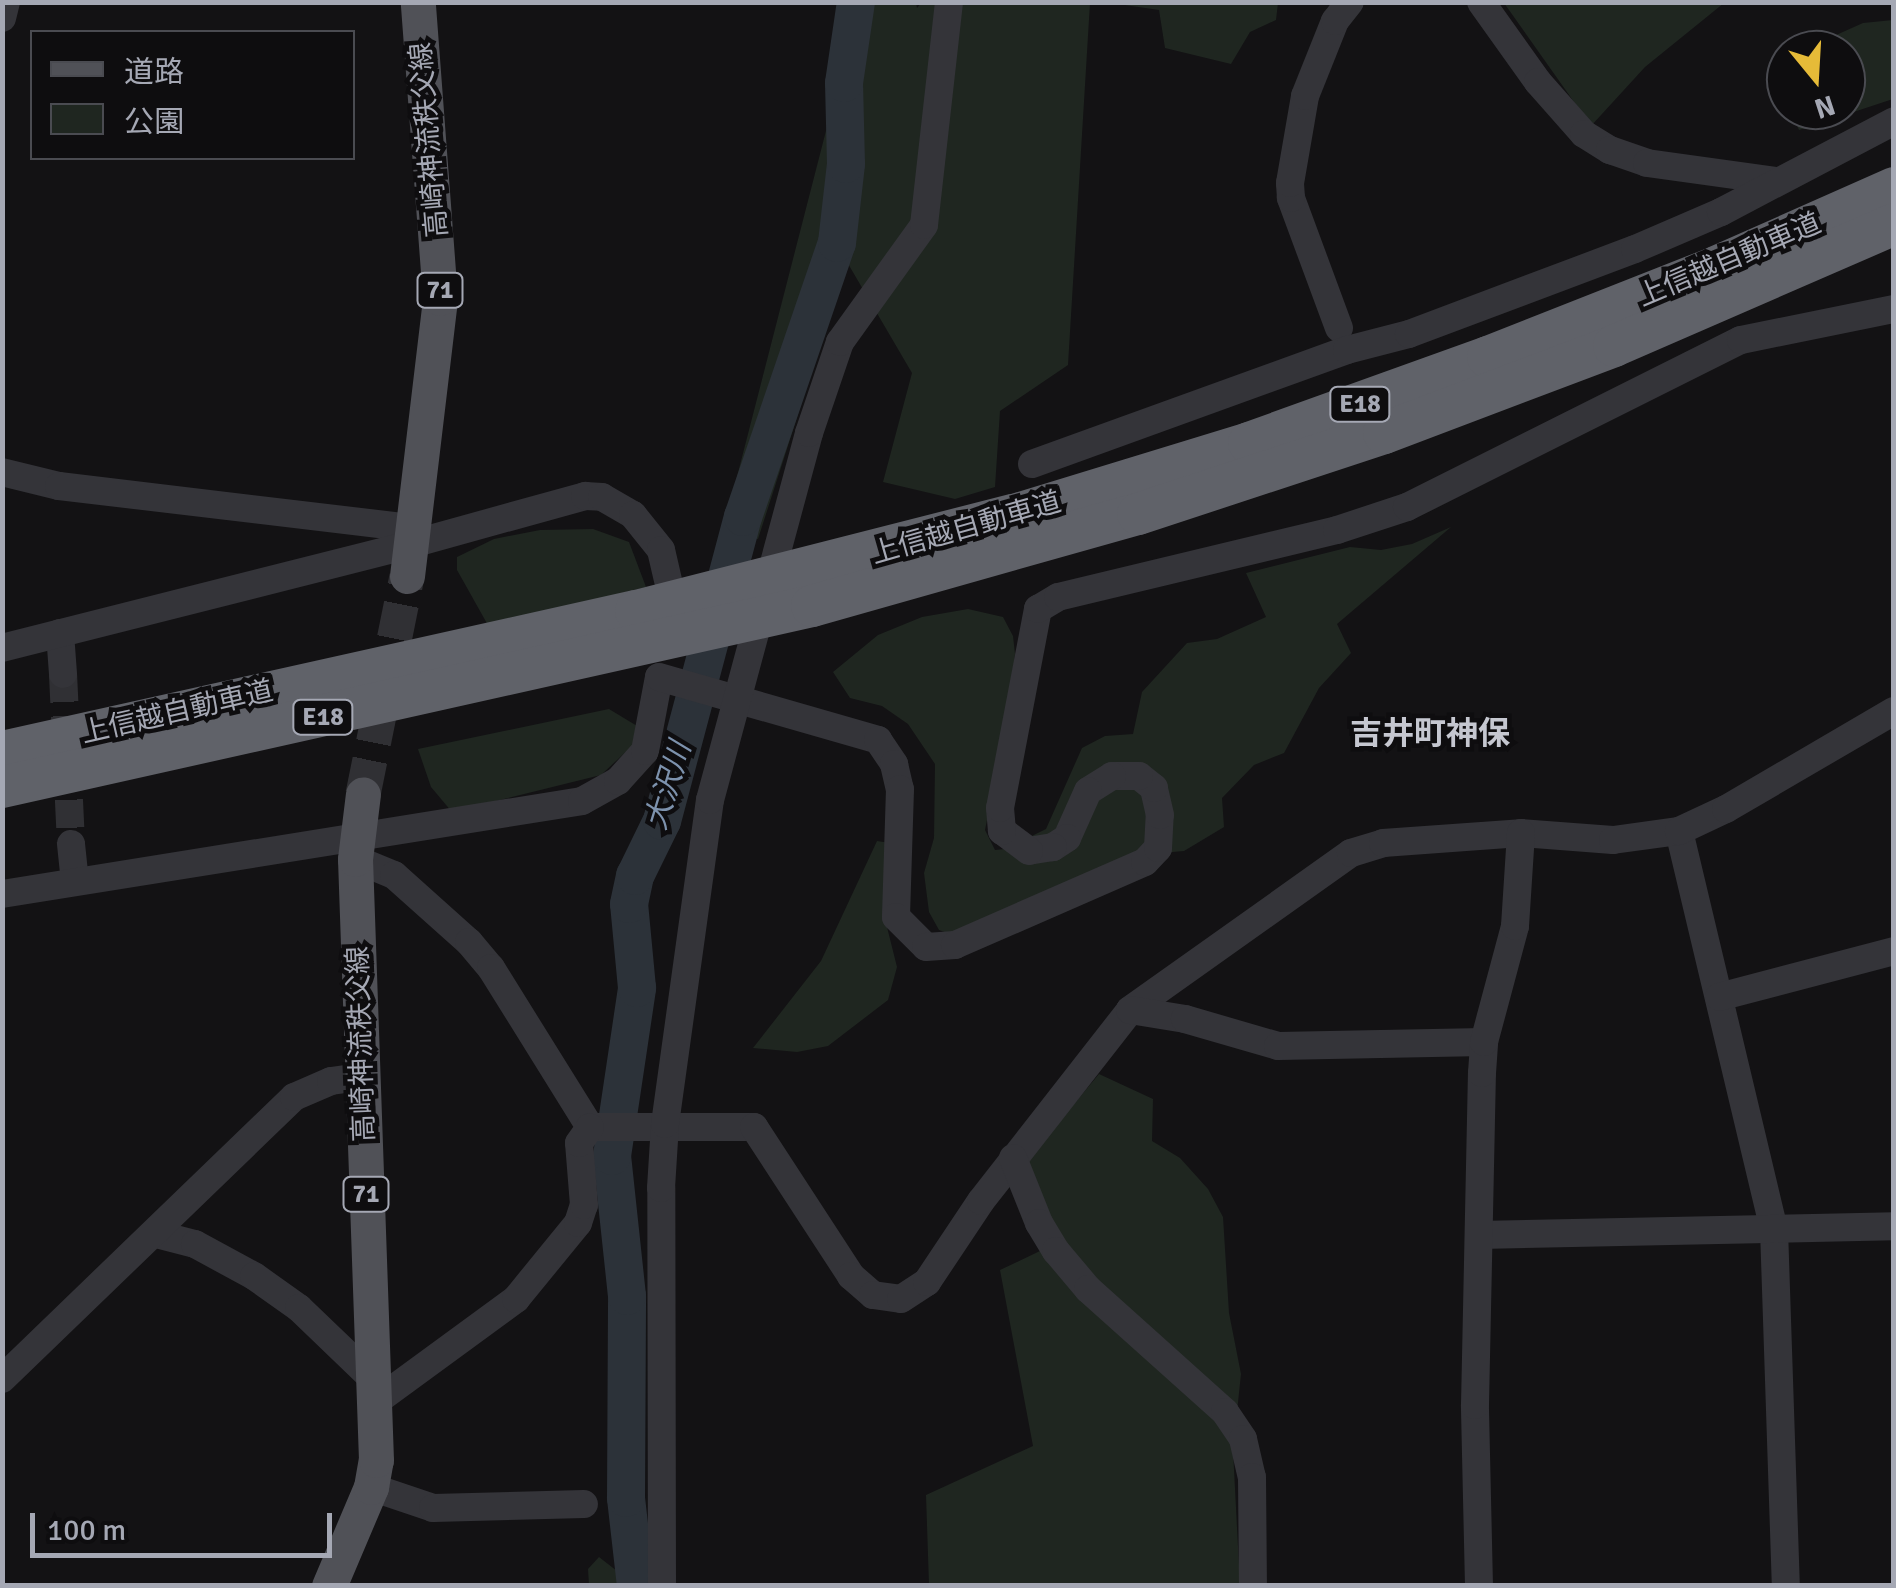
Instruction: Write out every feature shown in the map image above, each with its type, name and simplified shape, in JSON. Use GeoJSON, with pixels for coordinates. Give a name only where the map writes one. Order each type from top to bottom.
{"type":"FeatureCollection","features":[{"type":"Feature","properties":{"kind":"highway","name":"上信越自動車道"},"geometry":{"type":"LineString","coordinates":[[810,589],[1014,516],[1374,400],[1716,267],[1894,188]]}},
{"type":"Feature","properties":{"kind":"highway","name":"上信越自動車道"},"geometry":{"type":"LineString","coordinates":[[2,787],[640,629],[1138,514],[1384,433],[1630,339],[1894,224]]}},
{"type":"Feature","properties":{"kind":"highway","name":"上信越自動車道"},"geometry":{"type":"LineString","coordinates":[[2,752],[640,629]]}},
{"type":"Feature","properties":{"kind":"main road","name":"高崎神流秩父線"},"geometry":{"type":"LineString","coordinates":[[411,550],[440,298],[418,2]]}},
{"type":"Feature","properties":{"kind":"main road","name":"高崎神流秩父線"},"geometry":{"type":"LineString","coordinates":[[329,1586],[371,1487],[376,1460],[356,849],[363,794]]}},
{"type":"Feature","properties":{"kind":"street"},"geometry":{"type":"LineString","coordinates":[[2,18],[6,2]]}},
{"type":"Feature","properties":{"kind":"street"},"geometry":{"type":"LineString","coordinates":[[662,1586],[661,1188],[665,1124],[710,800],[734,699],[840,342],[924,225],[949,2]]}},
{"type":"Feature","properties":{"kind":"street"},"geometry":{"type":"LineString","coordinates":[[1339,328],[1291,198],[1290,183],[1305,96],[1335,20],[1350,2]]}},
{"type":"Feature","properties":{"kind":"street"},"geometry":{"type":"LineString","coordinates":[[1482,2],[1538,82],[1584,134],[1610,150],[1647,163],[1777,181]]}},
{"type":"Feature","properties":{"kind":"street"},"geometry":{"type":"LineString","coordinates":[[1032,464],[1346,350],[1409,334],[1636,249],[1721,212],[1893,122]]}},
{"type":"Feature","properties":{"kind":"street"},"geometry":{"type":"LineString","coordinates":[[2,894],[75,880],[356,849],[582,801],[618,781],[645,750],[659,676],[878,740],[894,764],[900,789],[896,917],[926,947],[955,945],[1145,862],[1158,848],[1160,814],[1154,788],[1139,776],[1112,776],[1088,791],[1067,838],[1053,847],[1029,852],[1002,831],[1000,808],[1038,609],[1058,597],[1337,530],[1407,507],[1741,340],[1894,309]]}},
{"type":"Feature","properties":{"kind":"street"},"geometry":{"type":"LineString","coordinates":[[2,472],[59,486],[411,550]]}},
{"type":"Feature","properties":{"kind":"street"},"geometry":{"type":"LineString","coordinates":[[2,648],[411,550],[585,496],[619,504],[646,529],[665,560],[668,580]]}},
{"type":"Feature","properties":{"kind":"street"},"geometry":{"type":"LineString","coordinates":[[60,633],[62,674]]}},
{"type":"Feature","properties":{"kind":"street"},"geometry":{"type":"LineString","coordinates":[[590,1127],[744,1124],[760,1132],[850,1276],[874,1295],[889,1300],[914,1293],[927,1282],[1013,1158],[1130,1010],[1364,846],[1520,834],[1613,840],[1679,831],[1726,809],[1894,710]]}},
{"type":"Feature","properties":{"kind":"street"},"geometry":{"type":"LineString","coordinates":[[1679,831],[1774,1229],[1786,1586]]}},
{"type":"Feature","properties":{"kind":"street"},"geometry":{"type":"LineString","coordinates":[[1479,1586],[1475,1405],[1484,1042],[1515,926],[1520,834]]}},
{"type":"Feature","properties":{"kind":"street"},"geometry":{"type":"LineString","coordinates":[[71,844],[75,880]]}},
{"type":"Feature","properties":{"kind":"street"},"geometry":{"type":"LineString","coordinates":[[356,849],[394,875],[469,942],[491,968],[590,1127]]}},
{"type":"Feature","properties":{"kind":"street"},"geometry":{"type":"LineString","coordinates":[[1718,997],[1894,951]]}},
{"type":"Feature","properties":{"kind":"street"},"geometry":{"type":"LineString","coordinates":[[1130,1010],[1185,1019],[1278,1046],[1484,1042]]}},
{"type":"Feature","properties":{"kind":"street"},"geometry":{"type":"LineString","coordinates":[[2,1379],[294,1097],[331,1081],[361,1077]]}},
{"type":"Feature","properties":{"kind":"street"},"geometry":{"type":"LineString","coordinates":[[156,1234],[196,1244],[254,1276],[299,1308],[374,1391],[516,1299],[578,1223],[584,1205],[579,1142],[590,1127]]}},
{"type":"Feature","properties":{"kind":"street"},"geometry":{"type":"LineString","coordinates":[[1013,1158],[1039,1224],[1056,1251],[1088,1288],[1225,1412],[1243,1439],[1252,1477],[1253,1586]]}},
{"type":"Feature","properties":{"kind":"street"},"geometry":{"type":"LineString","coordinates":[[1478,1235],[1894,1226]]}},
{"type":"Feature","properties":{"kind":"street"},"geometry":{"type":"LineString","coordinates":[[371,1487],[433,1508],[584,1504]]}},
{"type":"Feature","properties":{"kind":"green space"},"geometry":{"type":"Polygon","coordinates":[[[922,2],[1090,3],[1068,365],[1000,411],[995,487],[955,499],[883,482],[912,373],[847,262],[758,539],[723,531],[828,123],[845,3],[916,3],[917,8],[922,2]]]}},
{"type":"Feature","properties":{"kind":"green space"},"geometry":{"type":"Polygon","coordinates":[[[1111,3],[1278,3],[1276,20],[1250,32],[1231,64],[1165,48],[1159,10],[1111,3]]]}},
{"type":"Feature","properties":{"kind":"green space"},"geometry":{"type":"Polygon","coordinates":[[[1504,3],[1724,3],[1645,67],[1591,126],[1504,3]]]}},
{"type":"Feature","properties":{"kind":"green space"},"geometry":{"type":"Polygon","coordinates":[[[1893,20],[1893,99],[1866,108],[1866,30],[1847,30],[1863,23],[1893,20]]]}},
{"type":"Feature","properties":{"kind":"green space"},"geometry":{"type":"Polygon","coordinates":[[[1451,527],[1337,624],[1351,653],[1319,688],[1284,753],[1254,765],[1222,798],[1224,827],[1184,851],[1138,855],[958,937],[939,930],[929,912],[924,873],[934,838],[935,764],[908,724],[882,706],[850,698],[833,672],[878,635],[922,617],[968,609],[1003,617],[1013,636],[1015,654],[1009,711],[985,830],[995,850],[1005,849],[1046,829],[1082,748],[1105,736],[1133,734],[1142,692],[1187,643],[1217,639],[1266,617],[1246,573],[1350,547],[1381,550],[1412,544],[1451,527]]]}},
{"type":"Feature","properties":{"kind":"green space"},"geometry":{"type":"Polygon","coordinates":[[[593,529],[629,542],[646,587],[489,627],[457,570],[457,557],[494,539],[540,530],[593,529]]]}},
{"type":"Feature","properties":{"kind":"green space"},"geometry":{"type":"Polygon","coordinates":[[[609,709],[647,732],[601,775],[452,812],[431,787],[418,749],[609,709]]]}},
{"type":"Feature","properties":{"kind":"green space"},"geometry":{"type":"Polygon","coordinates":[[[877,841],[890,843],[887,927],[897,967],[888,1000],[828,1046],[797,1052],[753,1048],[821,961],[877,841]]]}},
{"type":"Feature","properties":{"kind":"green space"},"geometry":{"type":"Polygon","coordinates":[[[1099,1074],[1153,1099],[1152,1141],[1180,1158],[1208,1189],[1223,1217],[1229,1313],[1241,1374],[1233,1450],[1240,1585],[929,1585],[926,1495],[1033,1446],[1000,1270],[1042,1250],[1025,1163],[1099,1074]]]}},
{"type":"Feature","properties":{"kind":"green space"},"geometry":{"type":"Polygon","coordinates":[[[599,1557],[617,1571],[620,1585],[589,1585],[588,1569],[599,1557]]]}},
{"type":"Feature","properties":{"kind":"waterway","name":"大沢川"},"geometry":{"type":"LineString","coordinates":[[636,1586],[626,1498],[627,1296],[612,1156],[637,988],[629,904],[635,876],[662,821],[743,517],[837,243],[846,164],[844,83],[856,2]]}},
{"type":"Feature","properties":{"kind":"tunnel"},"geometry":{"type":"LineString","coordinates":[[363,794],[407,576]]}},
{"type":"Feature","properties":{"kind":"tunnel"},"geometry":{"type":"LineString","coordinates":[[63,674],[71,844]]}},
{"type":"Feature","properties":{"kind":"district","name":"吉井町神保"},"geometry":{"type":"Point","coordinates":[1430,734]}}]}
